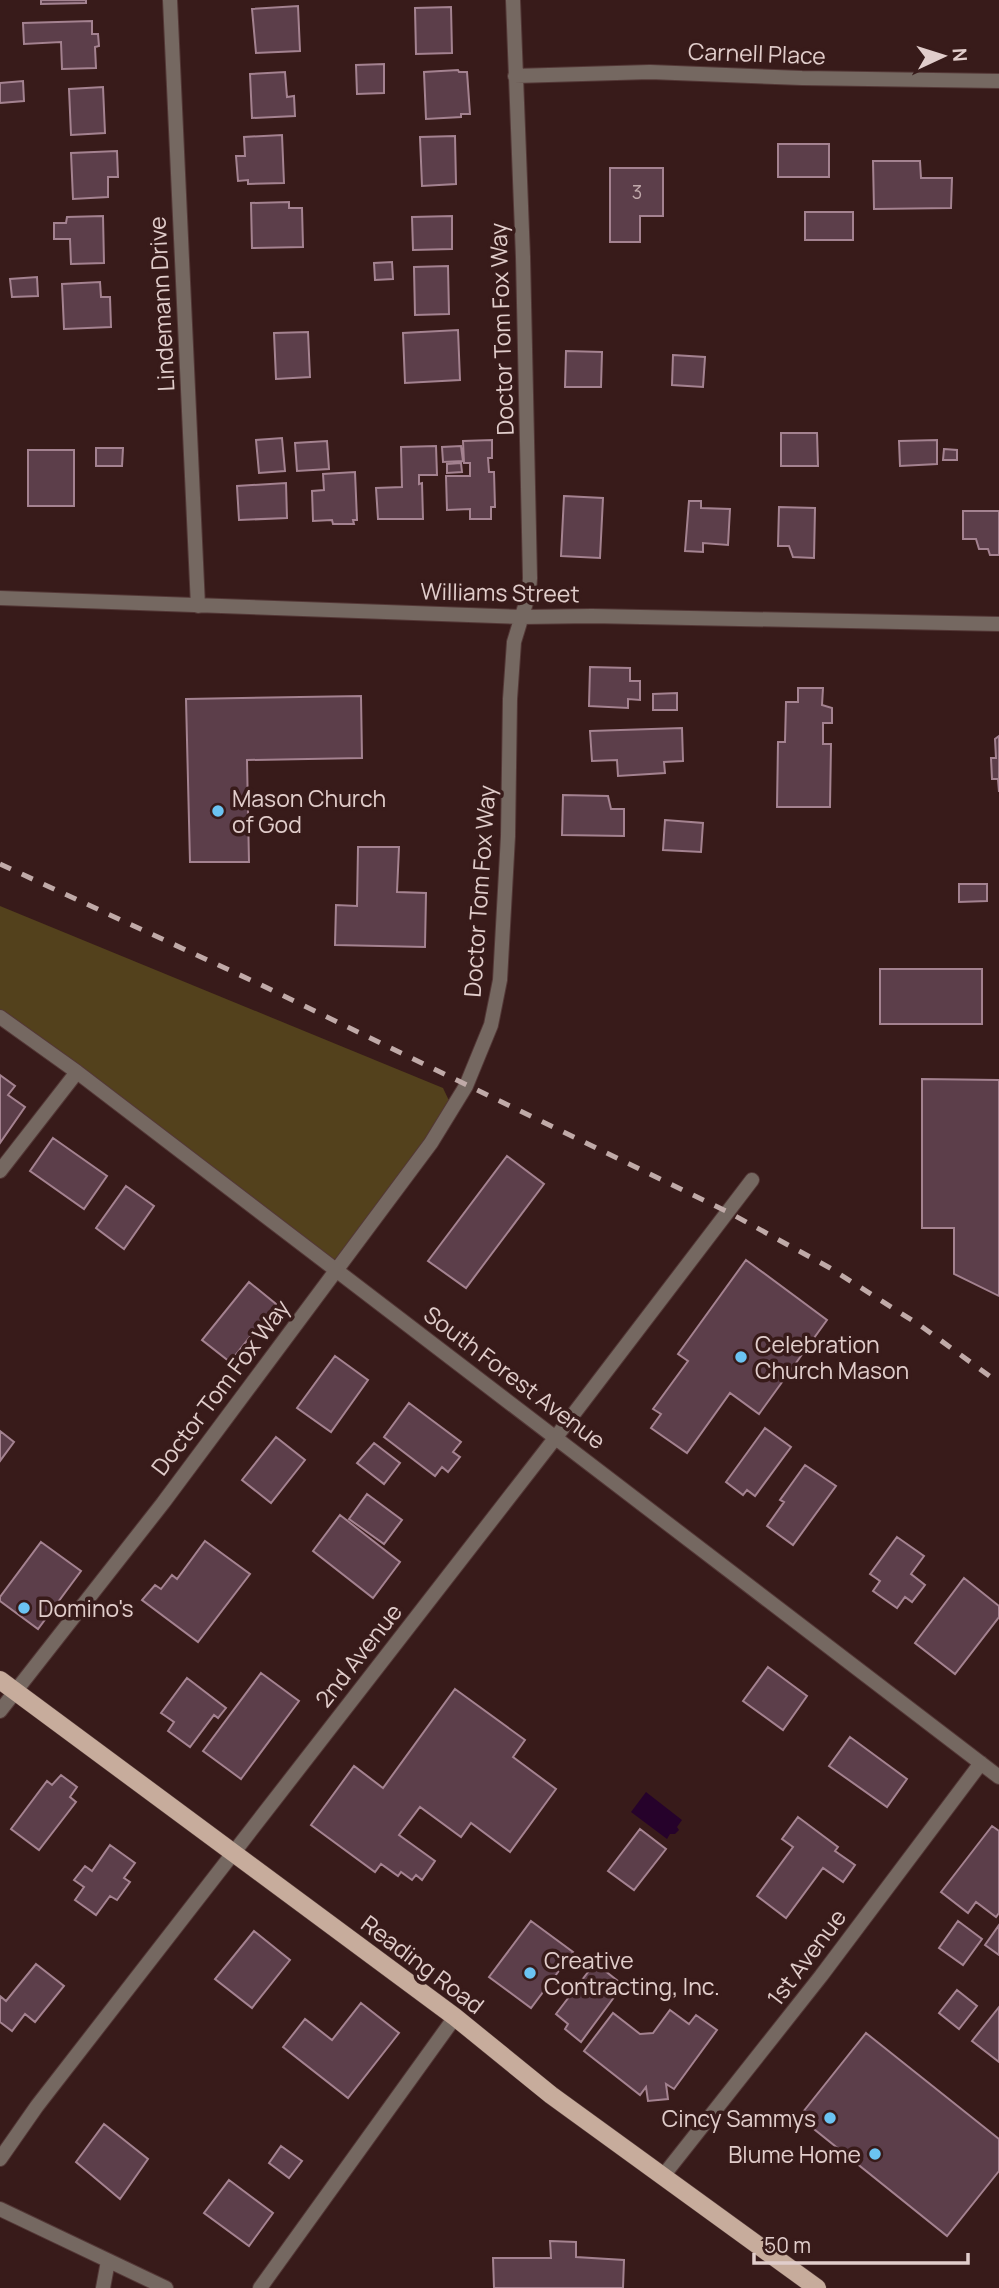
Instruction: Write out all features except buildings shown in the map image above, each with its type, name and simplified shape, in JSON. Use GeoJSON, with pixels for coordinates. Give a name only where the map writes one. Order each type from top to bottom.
{"type":"FeatureCollection","features":[{"type":"Feature","properties":{"kind":"main road","name":"Reading Road"},"geometry":{"type":"LineString","coordinates":[[7,1685],[455,2018],[551,2095],[817,2288]]}},
{"type":"Feature","properties":{"kind":"street","name":"Lindemann Drive"},"geometry":{"type":"LineString","coordinates":[[170,0],[198,606]]}},
{"type":"Feature","properties":{"kind":"street","name":"Doctor Tom Fox Way"},"geometry":{"type":"LineString","coordinates":[[0,1711],[7,1685],[136,1538],[431,1143],[466,1086],[491,1025],[500,981],[514,642],[529,593],[530,578],[523,257],[513,0]]}},
{"type":"Feature","properties":{"kind":"street","name":"Carnell Place"},"geometry":{"type":"LineString","coordinates":[[514,76],[650,72],[999,81]]}},
{"type":"Feature","properties":{"kind":"street","name":"Williams Street"},"geometry":{"type":"LineString","coordinates":[[0,598],[522,617],[606,616],[999,624]]}},
{"type":"Feature","properties":{"kind":"street","name":"South Forest Avenue"},"geometry":{"type":"LineString","coordinates":[[0,1017],[77,1072],[999,1777]]}},
{"type":"Feature","properties":{"kind":"street"},"geometry":{"type":"LineString","coordinates":[[0,1171],[77,1072]]}},
{"type":"Feature","properties":{"kind":"street","name":"2nd Avenue"},"geometry":{"type":"LineString","coordinates":[[0,2159],[37,2106],[752,1180]]}},
{"type":"Feature","properties":{"kind":"street","name":"1st Avenue"},"geometry":{"type":"LineString","coordinates":[[663,2176],[821,1976],[981,1763]]}},
{"type":"Feature","properties":{"kind":"street"},"geometry":{"type":"LineString","coordinates":[[260,2288],[455,2018]]}},
{"type":"Feature","properties":{"kind":"street"},"geometry":{"type":"LineString","coordinates":[[0,2209],[166,2288]]}},
{"type":"Feature","properties":{"kind":"street"},"geometry":{"type":"LineString","coordinates":[[103,2288],[108,2260]]}},
{"type":"Feature","properties":{"kind":"shaded area"},"geometry":{"type":"Polygon","coordinates":[[[0,906],[443,1088],[453,1109],[337,1270],[0,1019],[0,906]]]}},
{"type":"Feature","properties":{"kind":"shaded area"},"geometry":{"type":"Polygon","coordinates":[[[646,1792],[682,1820],[677,1827],[679,1830],[670,1834],[667,1839],[631,1812],[646,1792]]]}},
{"type":"Feature","properties":{"kind":"railway"},"geometry":{"type":"LineString","coordinates":[[0,864],[255,982],[728,1212],[830,1268],[921,1326],[999,1383]]}},
{"type":"Feature","properties":{"kind":"place","name":"Mason Church of God"},"geometry":{"type":"Point","coordinates":[218,811]}},
{"type":"Feature","properties":{"kind":"place","name":"Celebration Church Mason"},"geometry":{"type":"Point","coordinates":[741,1357]}},
{"type":"Feature","properties":{"kind":"place","name":"Domino's"},"geometry":{"type":"Point","coordinates":[24,1608]}},
{"type":"Feature","properties":{"kind":"place","name":"Creative Contracting, Inc."},"geometry":{"type":"Point","coordinates":[530,1973]}},
{"type":"Feature","properties":{"kind":"place","name":"Cincy Sammys"},"geometry":{"type":"Point","coordinates":[830,2118]}},
{"type":"Feature","properties":{"kind":"place","name":"Blume Home"},"geometry":{"type":"Point","coordinates":[875,2154]}}]}
